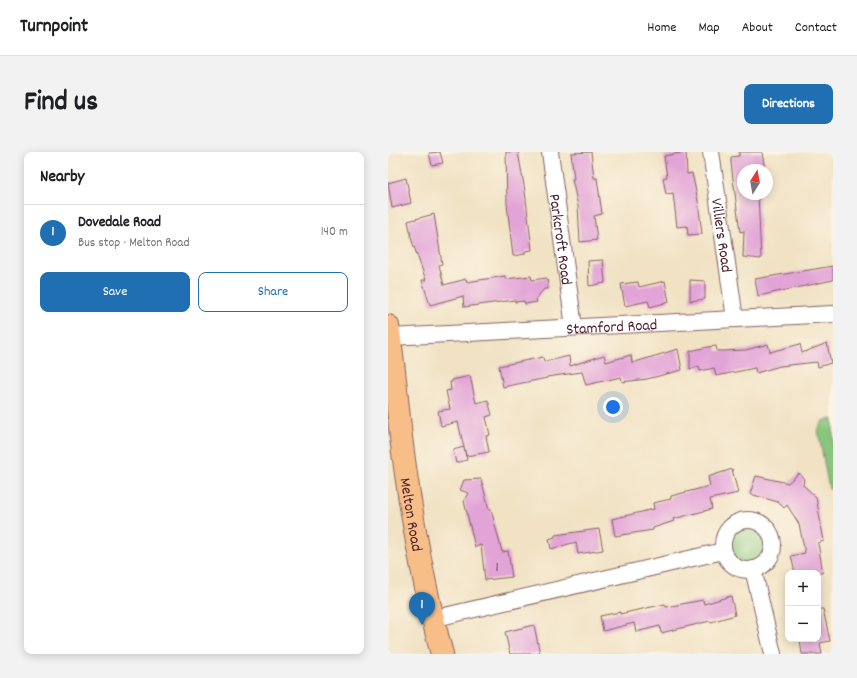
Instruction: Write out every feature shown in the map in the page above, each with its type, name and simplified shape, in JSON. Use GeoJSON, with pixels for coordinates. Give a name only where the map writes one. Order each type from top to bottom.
{"type":"FeatureCollection","features":[{"type":"Feature","properties":{"kind":"main road","name":"Melton Road"},"geometry":{"type":"LineString","coordinates":[[389,332],[395,438],[432,619],[442,654]]}},
{"type":"Feature","properties":{"kind":"street","name":"Parkcroft Road"},"geometry":{"type":"LineString","coordinates":[[550,152],[574,327]]}},
{"type":"Feature","properties":{"kind":"street","name":"Villiers Road"},"geometry":{"type":"LineString","coordinates":[[710,152],[735,319]]}},
{"type":"Feature","properties":{"kind":"street","name":"Stamford Road"},"geometry":{"type":"LineString","coordinates":[[389,332],[574,327],[833,314]]}},
{"type":"Feature","properties":{"kind":"street"},"geometry":{"type":"LineString","coordinates":[[741,520],[757,521],[769,531],[773,546],[767,561],[753,569],[738,568],[726,558],[723,551],[724,535],[731,526],[741,520]]}},
{"type":"Feature","properties":{"kind":"street"},"geometry":{"type":"LineString","coordinates":[[432,619],[723,551]]}},
{"type":"Feature","properties":{"kind":"street"},"geometry":{"type":"LineString","coordinates":[[753,569],[773,654]]}},
{"type":"Feature","properties":{"kind":"green space"},"geometry":{"type":"Polygon","coordinates":[[[833,419],[833,488],[829,489],[818,430],[823,421],[833,419]]]}},
{"type":"Feature","properties":{"kind":"green space"},"geometry":{"type":"Polygon","coordinates":[[[751,528],[760,533],[764,539],[764,553],[760,559],[751,564],[743,564],[734,559],[730,553],[729,542],[734,533],[740,529],[751,528]]]}},
{"type":"Feature","properties":{"kind":"building"},"geometry":{"type":"Polygon","coordinates":[[[440,152],[443,163],[432,165],[429,153],[440,152]]]}},
{"type":"Feature","properties":{"kind":"building"},"geometry":{"type":"Polygon","coordinates":[[[506,152],[518,152],[525,191],[532,250],[525,251],[525,254],[513,256],[507,204],[506,152]]]}},
{"type":"Feature","properties":{"kind":"building"},"geometry":{"type":"Polygon","coordinates":[[[591,152],[594,178],[597,178],[602,214],[594,216],[597,240],[580,242],[578,206],[572,179],[574,179],[571,153],[591,152]]]}},
{"type":"Feature","properties":{"kind":"building"},"geometry":{"type":"Polygon","coordinates":[[[686,152],[687,174],[692,173],[698,201],[702,234],[688,235],[687,226],[677,227],[673,193],[666,194],[663,178],[667,177],[664,156],[686,152]]]}},
{"type":"Feature","properties":{"kind":"building"},"geometry":{"type":"Polygon","coordinates":[[[739,152],[762,152],[764,164],[737,164],[737,200],[758,200],[761,259],[743,257],[744,231],[740,232],[731,163],[731,157],[739,156],[739,152]]]}},
{"type":"Feature","properties":{"kind":"building"},"geometry":{"type":"Polygon","coordinates":[[[406,178],[411,203],[392,208],[388,183],[406,178]]]}},
{"type":"Feature","properties":{"kind":"building"},"geometry":{"type":"Polygon","coordinates":[[[434,214],[442,264],[439,265],[444,285],[466,279],[467,282],[505,276],[506,279],[531,276],[532,280],[547,278],[548,289],[544,289],[536,299],[537,302],[525,304],[524,301],[515,302],[515,300],[464,307],[463,296],[430,305],[422,280],[426,280],[412,241],[408,221],[434,214]]]}},
{"type":"Feature","properties":{"kind":"building"},"geometry":{"type":"Polygon","coordinates":[[[603,260],[605,283],[589,286],[588,261],[603,260]]]}},
{"type":"Feature","properties":{"kind":"building"},"geometry":{"type":"Polygon","coordinates":[[[833,266],[833,280],[758,296],[755,279],[833,266]]]}},
{"type":"Feature","properties":{"kind":"building"},"geometry":{"type":"Polygon","coordinates":[[[690,280],[705,281],[705,299],[690,301],[690,280]]]}},
{"type":"Feature","properties":{"kind":"building"},"geometry":{"type":"Polygon","coordinates":[[[665,281],[669,302],[650,307],[648,301],[625,306],[621,284],[638,282],[639,287],[665,281]]]}},
{"type":"Feature","properties":{"kind":"building"},"geometry":{"type":"Polygon","coordinates":[[[827,343],[831,363],[818,367],[817,362],[780,366],[756,373],[755,368],[716,376],[714,368],[700,371],[699,366],[690,369],[690,351],[708,347],[716,346],[717,351],[746,350],[768,344],[770,352],[800,344],[802,353],[827,343]]]}},
{"type":"Feature","properties":{"kind":"building"},"geometry":{"type":"Polygon","coordinates":[[[678,349],[682,370],[647,379],[622,382],[621,377],[586,385],[582,372],[547,377],[503,387],[499,366],[543,357],[544,362],[569,356],[570,366],[604,355],[606,362],[631,355],[632,363],[678,349]]]}},
{"type":"Feature","properties":{"kind":"building"},"geometry":{"type":"Polygon","coordinates":[[[470,376],[476,403],[488,400],[492,415],[486,417],[490,435],[486,436],[489,452],[466,456],[458,422],[441,426],[438,411],[450,409],[446,391],[451,390],[450,382],[452,382],[452,380],[470,376]]]}},
{"type":"Feature","properties":{"kind":"building"},"geometry":{"type":"Polygon","coordinates":[[[464,447],[467,460],[456,463],[453,450],[464,447]]]}},
{"type":"Feature","properties":{"kind":"building"},"geometry":{"type":"Polygon","coordinates":[[[732,469],[738,493],[710,499],[712,509],[673,519],[674,521],[653,528],[653,530],[615,536],[612,519],[654,509],[653,503],[671,499],[671,496],[710,486],[708,477],[732,469]]]}},
{"type":"Feature","properties":{"kind":"building"},"geometry":{"type":"Polygon","coordinates":[[[799,473],[804,479],[803,485],[816,497],[824,541],[818,543],[823,573],[821,573],[821,570],[794,570],[791,556],[805,553],[799,524],[787,505],[784,508],[778,502],[750,494],[756,476],[788,483],[799,473]]]}},
{"type":"Feature","properties":{"kind":"building"},"geometry":{"type":"Polygon","coordinates":[[[481,479],[489,509],[491,509],[502,552],[508,551],[512,577],[485,580],[481,545],[475,547],[464,501],[468,493],[460,490],[464,480],[481,479]]]}},
{"type":"Feature","properties":{"kind":"building"},"geometry":{"type":"Polygon","coordinates":[[[599,529],[603,550],[578,554],[576,542],[551,549],[549,539],[555,537],[555,535],[599,529]]]}},
{"type":"Feature","properties":{"kind":"building"},"geometry":{"type":"Polygon","coordinates":[[[731,596],[735,615],[711,622],[661,633],[660,626],[636,632],[634,623],[603,631],[600,616],[620,612],[620,614],[665,604],[666,607],[703,600],[704,604],[731,596]]]}},
{"type":"Feature","properties":{"kind":"building"},"geometry":{"type":"Polygon","coordinates":[[[821,609],[823,609],[830,641],[820,643],[822,654],[802,654],[800,642],[821,642],[821,609]]]}},
{"type":"Feature","properties":{"kind":"building"},"geometry":{"type":"Polygon","coordinates":[[[534,625],[540,654],[510,654],[505,632],[534,625]]]}},
{"type":"Feature","properties":{"kind":"place","name":"Dovedale Road"},"geometry":{"type":"Point","coordinates":[422,625]}}]}
